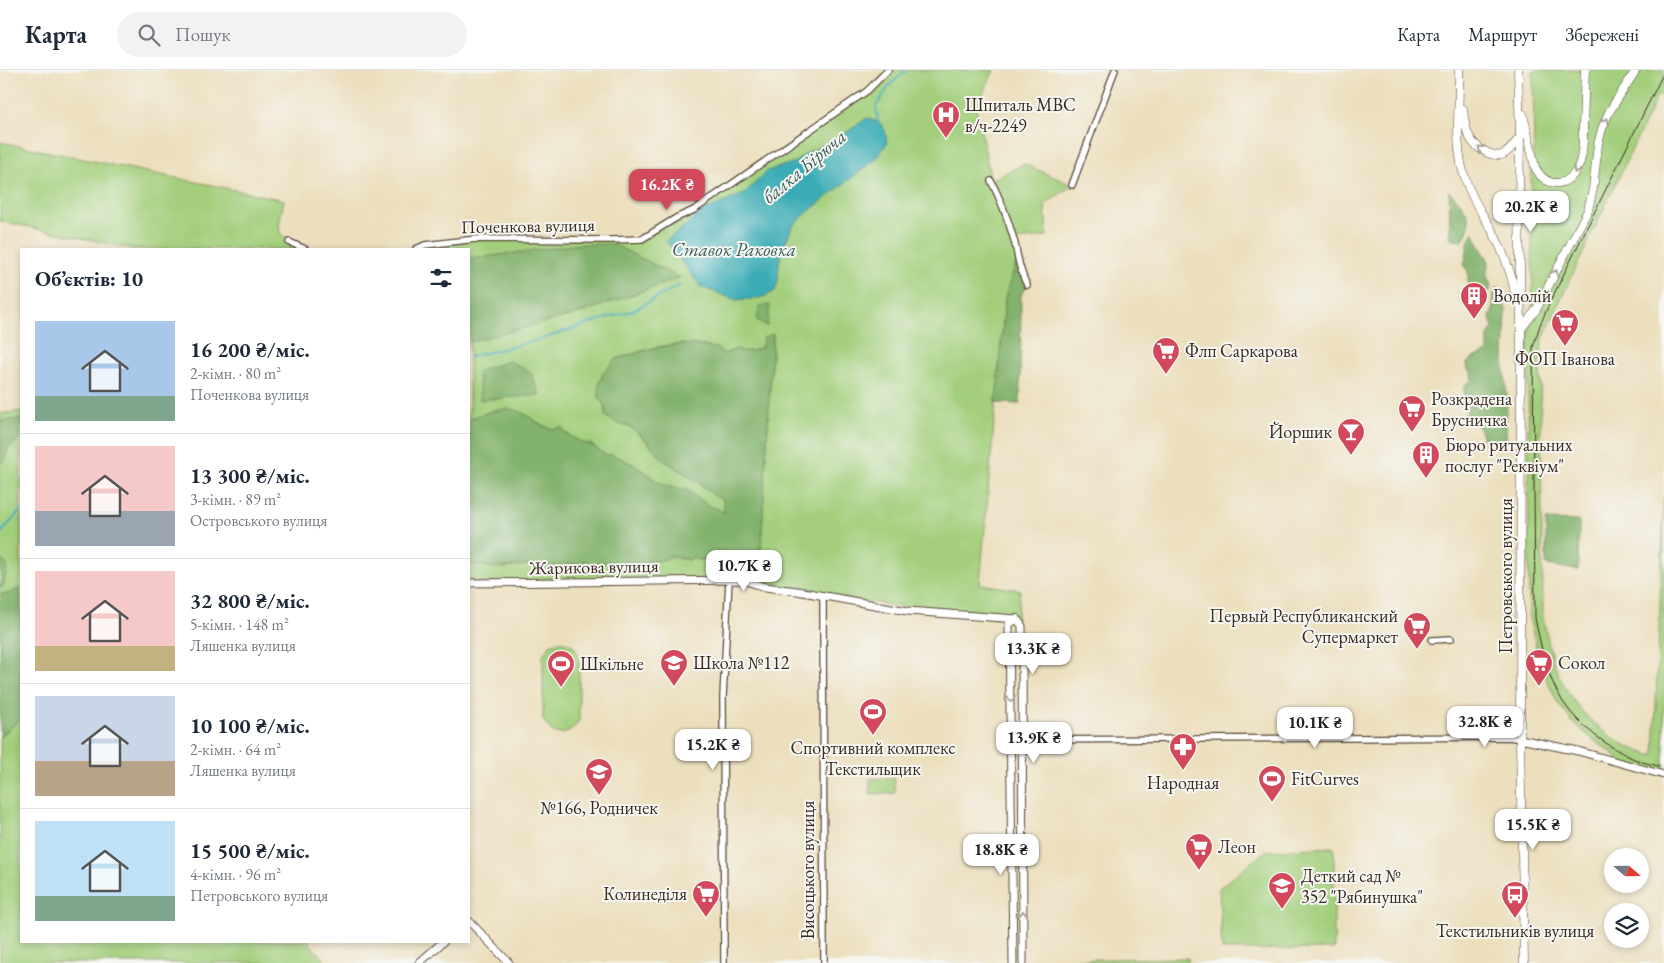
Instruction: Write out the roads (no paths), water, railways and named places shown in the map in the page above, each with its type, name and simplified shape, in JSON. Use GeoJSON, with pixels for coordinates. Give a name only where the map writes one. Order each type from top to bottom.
{"type":"FeatureCollection","features":[{"type":"Feature","properties":{"kind":"main road"},"geometry":{"type":"LineString","coordinates":[[1459,70],[1458,146],[1466,182],[1505,256],[1511,274],[1521,329]]}},
{"type":"Feature","properties":{"kind":"main road","name":"Петровського вулиця"},"geometry":{"type":"LineString","coordinates":[[1518,70],[1521,329],[1520,739],[1524,963]]}},
{"type":"Feature","properties":{"kind":"main road"},"geometry":{"type":"LineString","coordinates":[[1519,90],[1535,167],[1538,173],[1547,181],[1563,182],[1573,176],[1580,163],[1583,148],[1584,70]]}},
{"type":"Feature","properties":{"kind":"main road"},"geometry":{"type":"LineString","coordinates":[[1521,329],[1536,310],[1588,210],[1602,129],[1610,112],[1636,70]]}},
{"type":"Feature","properties":{"kind":"main road"},"geometry":{"type":"LineString","coordinates":[[1459,82],[1466,129],[1474,145],[1482,151],[1498,156],[1505,154],[1520,137]]}},
{"type":"Feature","properties":{"kind":"street","name":"Поченкова вулиця"},"geometry":{"type":"LineString","coordinates":[[418,248],[425,245],[476,239],[642,239],[702,205],[868,91],[888,70]]}},
{"type":"Feature","properties":{"kind":"street"},"geometry":{"type":"LineString","coordinates":[[1072,185],[1115,70]]}},
{"type":"Feature","properties":{"kind":"street"},"geometry":{"type":"LineString","coordinates":[[991,181],[1002,203],[1014,240],[1020,273],[1027,285]]}},
{"type":"Feature","properties":{"kind":"street"},"geometry":{"type":"LineString","coordinates":[[289,242],[303,248]]}},
{"type":"Feature","properties":{"kind":"street"},"geometry":{"type":"LineString","coordinates":[[724,963],[723,698],[729,580]]}},
{"type":"Feature","properties":{"kind":"street","name":"Жарикова вулиця"},"geometry":{"type":"LineString","coordinates":[[470,583],[743,580],[759,586],[908,611],[1017,619]]}},
{"type":"Feature","properties":{"kind":"street","name":"Висоцького вулиця"},"geometry":{"type":"LineString","coordinates":[[823,596],[824,963]]}},
{"type":"Feature","properties":{"kind":"street"},"geometry":{"type":"LineString","coordinates":[[1013,963],[1010,624],[1017,619],[1022,626],[1024,963]]}},
{"type":"Feature","properties":{"kind":"street"},"geometry":{"type":"LineString","coordinates":[[1432,640],[1451,639]]}},
{"type":"Feature","properties":{"kind":"street"},"geometry":{"type":"LineString","coordinates":[[1023,740],[1510,737],[1578,751],[1664,775]]}},
{"type":"Feature","properties":{"kind":"street"},"geometry":{"type":"LineString","coordinates":[[470,922],[509,963]]}},
{"type":"Feature","properties":{"kind":"street"},"geometry":{"type":"LineString","coordinates":[[419,963],[442,943]]}},
{"type":"Feature","properties":{"kind":"water","name":"Ставок Раковка"},"geometry":{"type":"Polygon","coordinates":[[[867,118],[879,122],[885,130],[887,143],[876,159],[809,211],[792,227],[779,263],[778,282],[775,291],[754,299],[736,300],[701,287],[666,241],[700,212],[744,194],[767,171],[795,162],[807,153],[841,136],[867,118]]]}},
{"type":"Feature","properties":{"kind":"waterway","name":"балка Бірюча"},"geometry":{"type":"LineString","coordinates":[[878,122],[876,106],[890,85],[907,70]]}},
{"type":"Feature","properties":{"kind":"waterway","name":"балка Бірюча"},"geometry":{"type":"LineString","coordinates":[[470,357],[539,340],[632,311],[680,285]]}},
{"type":"Feature","properties":{"kind":"waterway","name":"балка Бірюча"},"geometry":{"type":"LineString","coordinates":[[0,534],[20,511]]}},
{"type":"Feature","properties":{"kind":"tram line"},"geometry":{"type":"LineString","coordinates":[[1664,72],[1551,300],[1533,347],[1535,618],[1545,662],[1563,702],[1586,727],[1604,742],[1624,754],[1642,762],[1664,767]]}},
{"type":"Feature","properties":{"kind":"place","name":"Шпиталь МВС в/ч-2249"},"geometry":{"type":"Point","coordinates":[946,139]}},
{"type":"Feature","properties":{"kind":"place","name":"Водолій"},"geometry":{"type":"Point","coordinates":[1474,320]}},
{"type":"Feature","properties":{"kind":"place","name":"ФОП Іванова"},"geometry":{"type":"Point","coordinates":[1565,347]}},
{"type":"Feature","properties":{"kind":"place","name":"Флп Саркарова"},"geometry":{"type":"Point","coordinates":[1166,375]}},
{"type":"Feature","properties":{"kind":"place","name":"Розкрадена Брусничка"},"geometry":{"type":"Point","coordinates":[1412,433]}},
{"type":"Feature","properties":{"kind":"place","name":"Йоршик"},"geometry":{"type":"Point","coordinates":[1351,456]}},
{"type":"Feature","properties":{"kind":"place","name":"Бюро ритуальних послуг \"Реквіум\""},"geometry":{"type":"Point","coordinates":[1426,479]}},
{"type":"Feature","properties":{"kind":"place","name":"Первый Республиканский Супермаркет"},"geometry":{"type":"Point","coordinates":[1417,650]}},
{"type":"Feature","properties":{"kind":"place","name":"Школа №112"},"geometry":{"type":"Point","coordinates":[674,687]}},
{"type":"Feature","properties":{"kind":"place","name":"Сокол"},"geometry":{"type":"Point","coordinates":[1539,687]}},
{"type":"Feature","properties":{"kind":"place","name":"Шкільне"},"geometry":{"type":"Point","coordinates":[561,688]}},
{"type":"Feature","properties":{"kind":"place","name":"Спортивний комплекс Текстильщик"},"geometry":{"type":"Point","coordinates":[873,736]}},
{"type":"Feature","properties":{"kind":"place","name":"Народная"},"geometry":{"type":"Point","coordinates":[1183,771]}},
{"type":"Feature","properties":{"kind":"place","name":"№166, Родничек"},"geometry":{"type":"Point","coordinates":[599,796]}},
{"type":"Feature","properties":{"kind":"place","name":"FitCurves"},"geometry":{"type":"Point","coordinates":[1272,803]}},
{"type":"Feature","properties":{"kind":"place","name":"Леон"},"geometry":{"type":"Point","coordinates":[1199,871]}},
{"type":"Feature","properties":{"kind":"place","name":"Деткий сад № 352 \"Рябинушка\""},"geometry":{"type":"Point","coordinates":[1282,910]}},
{"type":"Feature","properties":{"kind":"place","name":"Колинеділя"},"geometry":{"type":"Point","coordinates":[706,918]}},
{"type":"Feature","properties":{"kind":"place","name":"Текстильників вулиця"},"geometry":{"type":"Point","coordinates":[1515,919]}}]}
